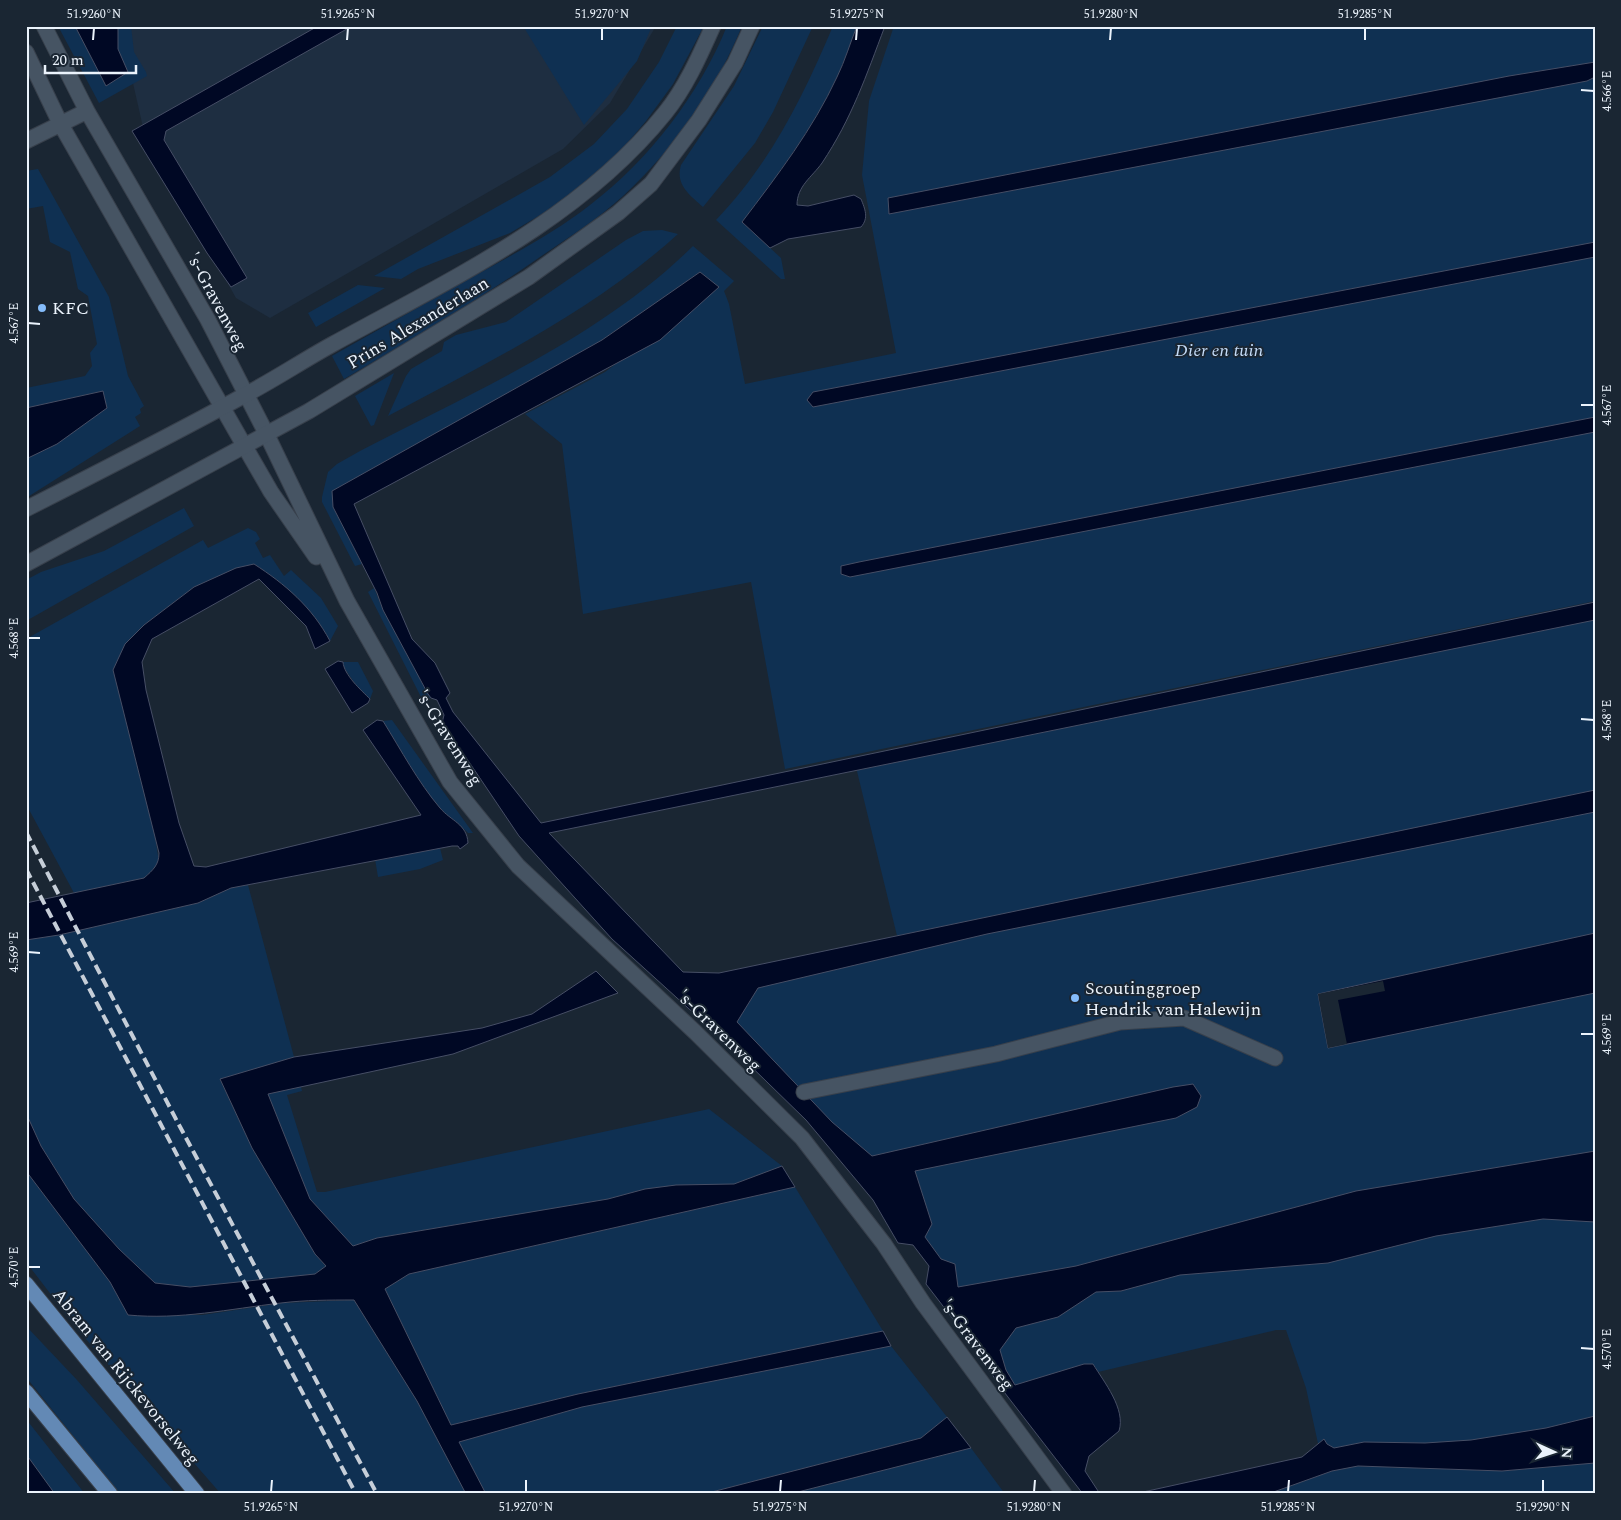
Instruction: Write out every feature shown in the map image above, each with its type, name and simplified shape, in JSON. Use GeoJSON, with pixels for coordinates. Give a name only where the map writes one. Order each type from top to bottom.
{"type":"FeatureCollection","features":[{"type":"Feature","properties":{"kind":"main road","name":"Abram van Rijckevorselweg"},"geometry":{"type":"LineString","coordinates":[[26,1284],[197,1494]]}},
{"type":"Feature","properties":{"kind":"main road"},"geometry":{"type":"LineString","coordinates":[[26,1392],[110,1494]]}},
{"type":"Feature","properties":{"kind":"street","name":"'s-Gravenweg"},"geometry":{"type":"LineString","coordinates":[[44,26],[87,112],[208,320],[267,435],[346,601],[450,782],[518,866],[695,1032],[802,1138],[884,1244],[923,1303],[1064,1494]]}},
{"type":"Feature","properties":{"kind":"street","name":"Prins Alexanderlaan"},"geometry":{"type":"LineString","coordinates":[[26,509],[245,395],[296,364],[514,244],[580,197],[626,157],[667,111],[698,59],[713,26]]}},
{"type":"Feature","properties":{"kind":"street","name":"Prins Alexanderlaan"},"geometry":{"type":"LineString","coordinates":[[26,564],[267,435],[529,277],[618,214],[651,184],[699,120],[735,63],[752,26]]}},
{"type":"Feature","properties":{"kind":"street","name":"'s-Gravenweg"},"geometry":{"type":"LineString","coordinates":[[26,52],[60,123],[271,492],[346,601]]}},
{"type":"Feature","properties":{"kind":"street"},"geometry":{"type":"LineString","coordinates":[[26,140],[87,112]]}},
{"type":"Feature","properties":{"kind":"street"},"geometry":{"type":"LineString","coordinates":[[804,1092],[996,1054],[1120,1022],[1184,1018],[1275,1058]]}},
{"type":"Feature","properties":{"kind":"shaded area"},"geometry":{"type":"Polygon","coordinates":[[[75,26],[118,26],[118,49],[128,72],[106,86],[75,26]]]}},
{"type":"Feature","properties":{"kind":"shaded area"},"geometry":{"type":"Polygon","coordinates":[[[120,26],[656,26],[610,103],[563,149],[270,318],[236,298],[145,136],[120,26]]]}},
{"type":"Feature","properties":{"kind":"shaded area"},"geometry":{"type":"Polygon","coordinates":[[[318,26],[352,26],[166,131],[164,140],[247,278],[231,287],[207,253],[132,131],[318,26]]]}},
{"type":"Feature","properties":{"kind":"shaded area"},"geometry":{"type":"Polygon","coordinates":[[[857,26],[885,26],[865,79],[842,130],[822,163],[802,187],[797,205],[808,206],[854,195],[861,199],[865,210],[865,220],[861,227],[788,239],[770,248],[742,222],[806,134],[840,71],[857,26]]]}},
{"type":"Feature","properties":{"kind":"shaded area"},"geometry":{"type":"Polygon","coordinates":[[[1595,62],[1595,77],[1587,81],[889,214],[888,198],[1509,76],[1595,62]]]}},
{"type":"Feature","properties":{"kind":"shaded area"},"geometry":{"type":"Polygon","coordinates":[[[1595,242],[1595,257],[813,407],[807,400],[813,392],[1595,242]]]}},
{"type":"Feature","properties":{"kind":"shaded area"},"geometry":{"type":"Polygon","coordinates":[[[700,272],[719,287],[660,340],[354,504],[412,639],[435,663],[450,693],[446,698],[453,712],[541,823],[1595,602],[1595,620],[549,833],[683,972],[719,973],[1595,790],[1595,812],[987,934],[758,988],[737,1022],[832,1122],[872,1156],[1193,1084],[1201,1096],[1197,1107],[1176,1118],[915,1171],[932,1224],[925,1237],[941,1259],[955,1264],[958,1287],[1076,1266],[1356,1191],[1595,1151],[1595,1222],[1543,1219],[1436,1236],[1328,1263],[1180,1275],[1121,1291],[1096,1292],[1058,1317],[1016,1328],[1000,1350],[1006,1370],[1015,1385],[1084,1364],[1093,1364],[1117,1405],[1120,1423],[1119,1431],[1089,1456],[1085,1471],[1100,1494],[1083,1494],[1001,1388],[973,1345],[926,1284],[929,1266],[913,1245],[898,1243],[873,1200],[806,1120],[730,1046],[612,939],[519,836],[465,756],[454,747],[442,723],[444,715],[437,700],[431,698],[428,694],[383,610],[377,593],[333,507],[332,491],[602,340],[700,272]]]}},
{"type":"Feature","properties":{"kind":"shaded area"},"geometry":{"type":"Polygon","coordinates":[[[103,391],[107,408],[57,444],[26,459],[26,408],[103,391]]]}},
{"type":"Feature","properties":{"kind":"shaded area"},"geometry":{"type":"Polygon","coordinates":[[[1595,417],[1595,432],[850,577],[841,574],[841,566],[859,562],[1595,417]]]}},
{"type":"Feature","properties":{"kind":"shaded area"},"geometry":{"type":"Polygon","coordinates":[[[254,564],[297,597],[315,617],[330,641],[315,649],[306,626],[259,579],[152,639],[142,662],[146,690],[179,823],[194,866],[206,867],[421,815],[363,730],[377,720],[383,721],[424,788],[440,808],[465,831],[468,843],[460,849],[458,846],[452,846],[231,888],[198,903],[59,935],[26,940],[26,903],[144,878],[155,867],[159,853],[113,670],[125,644],[144,625],[194,587],[236,568],[254,564]]]}},
{"type":"Feature","properties":{"kind":"shaded area"},"geometry":{"type":"Polygon","coordinates":[[[338,661],[343,662],[346,672],[370,699],[368,703],[352,713],[325,669],[338,661]]]}},
{"type":"Feature","properties":{"kind":"shaded area"},"geometry":{"type":"Polygon","coordinates":[[[1595,933],[1595,993],[1328,1048],[1318,994],[1595,933]]]}},
{"type":"Feature","properties":{"kind":"shaded area"},"geometry":{"type":"Polygon","coordinates":[[[596,971],[618,993],[453,1054],[268,1094],[310,1199],[353,1246],[377,1238],[608,1199],[645,1189],[676,1185],[734,1184],[782,1166],[795,1187],[409,1274],[385,1289],[451,1425],[578,1394],[883,1331],[891,1346],[582,1407],[459,1442],[486,1494],[466,1494],[417,1401],[354,1300],[290,1302],[186,1315],[128,1315],[110,1282],[26,1171],[26,1113],[41,1146],[74,1199],[119,1249],[155,1283],[190,1287],[315,1274],[326,1266],[315,1254],[252,1148],[220,1079],[294,1057],[482,1028],[532,1014],[596,971]]]}},
{"type":"Feature","properties":{"kind":"shaded area"},"geometry":{"type":"Polygon","coordinates":[[[1595,1416],[1595,1463],[1502,1471],[1358,1466],[1332,1471],[1268,1494],[1134,1494],[1302,1457],[1324,1439],[1327,1444],[1334,1448],[1364,1442],[1425,1443],[1471,1440],[1546,1428],[1595,1416]]]}},
{"type":"Feature","properties":{"kind":"shaded area"},"geometry":{"type":"Polygon","coordinates":[[[947,1417],[971,1448],[790,1494],[704,1494],[921,1438],[947,1417]]]}},
{"type":"Feature","properties":{"kind":"shaded area"},"geometry":{"type":"Polygon","coordinates":[[[26,1454],[55,1494],[26,1494],[26,1454]]]}},
{"type":"Feature","properties":{"kind":"green space"},"geometry":{"type":"Polygon","coordinates":[[[58,26],[75,26],[106,86],[121,58],[118,49],[118,26],[131,26],[134,52],[147,76],[99,103],[58,26]]]}},
{"type":"Feature","properties":{"kind":"green space"},"geometry":{"type":"Polygon","coordinates":[[[523,26],[652,26],[637,61],[584,125],[523,26]]]}},
{"type":"Feature","properties":{"kind":"green space"},"geometry":{"type":"Polygon","coordinates":[[[677,26],[704,26],[673,84],[646,121],[618,154],[586,183],[547,211],[510,233],[418,269],[401,279],[374,276],[550,177],[594,144],[627,109],[659,62],[677,26]]]}},
{"type":"Feature","properties":{"kind":"green space"},"geometry":{"type":"Polygon","coordinates":[[[727,26],[742,26],[732,50],[706,96],[659,159],[623,196],[581,229],[490,291],[344,379],[332,356],[534,243],[590,205],[612,187],[652,147],[687,101],[702,77],[727,26]]]}},
{"type":"Feature","properties":{"kind":"green space"},"geometry":{"type":"Polygon","coordinates":[[[763,26],[813,26],[773,112],[755,143],[703,207],[689,194],[682,184],[680,178],[681,165],[734,86],[763,26]]]}},
{"type":"Feature","properties":{"kind":"green space"},"geometry":{"type":"Polygon","coordinates":[[[833,26],[857,26],[840,71],[806,134],[742,222],[781,258],[785,279],[781,279],[716,220],[753,176],[784,129],[810,78],[833,26]]]}},
{"type":"Feature","properties":{"kind":"green space","name":"Dier en tuin"},"geometry":{"type":"Polygon","coordinates":[[[894,26],[1595,26],[1595,601],[785,769],[751,582],[583,614],[562,444],[525,414],[605,372],[719,287],[700,272],[602,340],[333,507],[362,564],[355,566],[322,502],[328,472],[337,464],[360,451],[491,384],[577,335],[657,279],[693,246],[734,281],[724,291],[729,304],[745,384],[896,353],[862,175],[869,101],[894,26]]]}},
{"type":"Feature","properties":{"kind":"green space"},"geometry":{"type":"Polygon","coordinates":[[[38,169],[109,297],[128,376],[144,406],[140,409],[141,413],[135,417],[140,426],[26,498],[26,459],[57,444],[102,391],[26,408],[26,388],[85,376],[92,366],[90,353],[97,344],[88,296],[78,289],[70,252],[50,242],[43,206],[26,209],[26,171],[38,169]]]}},
{"type":"Feature","properties":{"kind":"green space"},"geometry":{"type":"Polygon","coordinates":[[[662,230],[678,234],[645,262],[576,311],[502,355],[388,416],[411,369],[442,351],[444,342],[456,335],[506,322],[626,240],[643,231],[662,230]]]}},
{"type":"Feature","properties":{"kind":"green space"},"geometry":{"type":"Polygon","coordinates":[[[358,285],[385,288],[316,327],[308,313],[358,285]]]}},
{"type":"Feature","properties":{"kind":"green space"},"geometry":{"type":"Polygon","coordinates":[[[394,373],[374,425],[371,426],[355,396],[394,373]]]}},
{"type":"Feature","properties":{"kind":"green space"},"geometry":{"type":"Polygon","coordinates":[[[184,508],[194,526],[26,621],[26,580],[41,572],[104,551],[184,508]]]}},
{"type":"Feature","properties":{"kind":"green space"},"geometry":{"type":"Polygon","coordinates":[[[248,528],[256,532],[260,539],[255,543],[263,558],[270,555],[284,576],[291,570],[321,598],[338,626],[330,641],[323,628],[306,607],[287,589],[254,564],[194,587],[144,625],[125,644],[159,862],[144,878],[74,893],[26,804],[26,639],[203,540],[208,548],[248,528]]]}},
{"type":"Feature","properties":{"kind":"green space"},"geometry":{"type":"Polygon","coordinates":[[[374,588],[383,610],[431,698],[422,699],[368,592],[374,588]]]}},
{"type":"Feature","properties":{"kind":"green space"},"geometry":{"type":"Polygon","coordinates":[[[1595,609],[1595,1458],[1322,1462],[1306,1388],[1286,1330],[1276,1330],[1081,1376],[1014,1397],[973,1324],[868,1175],[714,1009],[741,983],[899,944],[855,763],[1595,609]]]}},
{"type":"Feature","properties":{"kind":"green space"},"geometry":{"type":"Polygon","coordinates":[[[343,662],[358,662],[373,691],[370,699],[358,688],[343,666],[343,662]]]}},
{"type":"Feature","properties":{"kind":"green space"},"geometry":{"type":"Polygon","coordinates":[[[392,720],[473,833],[468,833],[444,812],[424,789],[383,721],[392,720]]]}},
{"type":"Feature","properties":{"kind":"green space"},"geometry":{"type":"Polygon","coordinates":[[[440,848],[443,860],[420,869],[378,877],[375,859],[440,848]]]}},
{"type":"Feature","properties":{"kind":"green space"},"geometry":{"type":"Polygon","coordinates":[[[248,885],[294,1057],[220,1080],[252,1148],[315,1254],[326,1267],[315,1274],[190,1287],[155,1283],[119,1249],[74,1199],[41,1146],[26,1113],[26,940],[59,935],[198,903],[231,888],[248,885]]]}},
{"type":"Feature","properties":{"kind":"green space"},"geometry":{"type":"Polygon","coordinates":[[[301,1087],[302,1091],[287,1095],[317,1192],[325,1192],[709,1109],[782,1166],[734,1184],[645,1189],[608,1199],[377,1238],[353,1246],[310,1199],[268,1094],[301,1087]]]}},
{"type":"Feature","properties":{"kind":"green space"},"geometry":{"type":"Polygon","coordinates":[[[26,1171],[110,1282],[128,1315],[202,1315],[283,1303],[354,1300],[417,1401],[466,1494],[221,1494],[79,1331],[26,1262],[26,1171]]]}},
{"type":"Feature","properties":{"kind":"green space"},"geometry":{"type":"Polygon","coordinates":[[[795,1187],[883,1331],[578,1394],[451,1425],[385,1289],[409,1274],[795,1187]]]}},
{"type":"Feature","properties":{"kind":"green space"},"geometry":{"type":"Polygon","coordinates":[[[26,1326],[77,1380],[176,1494],[120,1494],[26,1377],[26,1326]]]}},
{"type":"Feature","properties":{"kind":"green space"},"geometry":{"type":"Polygon","coordinates":[[[891,1346],[947,1417],[921,1438],[704,1494],[486,1494],[458,1442],[582,1407],[891,1346]]]}},
{"type":"Feature","properties":{"kind":"green space"},"geometry":{"type":"Polygon","coordinates":[[[26,1419],[85,1494],[43,1494],[26,1474],[26,1419]]]}},
{"type":"Feature","properties":{"kind":"green space"},"geometry":{"type":"Polygon","coordinates":[[[971,1448],[1005,1494],[790,1494],[971,1448]]]}},
{"type":"Feature","properties":{"kind":"green space"},"geometry":{"type":"Polygon","coordinates":[[[1595,1463],[1595,1494],[1268,1494],[1332,1471],[1358,1466],[1502,1471],[1595,1463]]]}},
{"type":"Feature","properties":{"kind":"pier"},"geometry":{"type":"Polygon","coordinates":[[[1383,981],[1385,991],[1338,1000],[1347,1044],[1328,1048],[1318,994],[1383,981]]]}},
{"type":"Feature","properties":{"kind":"railway"},"geometry":{"type":"LineString","coordinates":[[26,832],[178,1123],[377,1494]]}},
{"type":"Feature","properties":{"kind":"railway"},"geometry":{"type":"LineString","coordinates":[[26,869],[356,1494]]}},
{"type":"Feature","properties":{"kind":"place","name":"KFC"},"geometry":{"type":"Point","coordinates":[42,308]}},
{"type":"Feature","properties":{"kind":"place","name":"Scoutinggroep Hendrik van Halewijn"},"geometry":{"type":"Point","coordinates":[1075,998]}}]}
